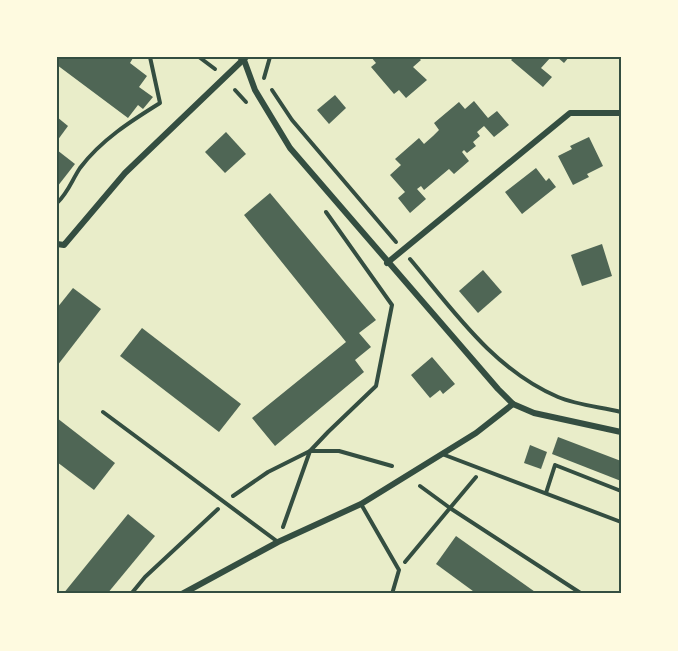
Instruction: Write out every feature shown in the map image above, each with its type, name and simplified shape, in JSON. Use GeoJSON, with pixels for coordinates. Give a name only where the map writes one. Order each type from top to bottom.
{"type":"FeatureCollection","features":[{"type":"Feature","properties":{"kind":"street"},"geometry":{"type":"LineString","coordinates":[[57,244],[64,245],[125,173],[243,58],[255,90],[290,148],[387,263],[513,404],[534,413],[621,432]]}},
{"type":"Feature","properties":{"kind":"street"},"geometry":{"type":"LineString","coordinates":[[387,263],[570,113],[621,113]]}},
{"type":"Feature","properties":{"kind":"street"},"geometry":{"type":"LineString","coordinates":[[182,594],[278,542],[361,504],[476,433],[513,404]]}},
{"type":"Feature","properties":{"kind":"lane"},"geometry":{"type":"LineString","coordinates":[[104,412],[278,542]]}},
{"type":"Feature","properties":{"kind":"lane"},"geometry":{"type":"LineString","coordinates":[[442,454],[621,522]]}},
{"type":"Feature","properties":{"kind":"lane"},"geometry":{"type":"LineString","coordinates":[[546,493],[555,465],[621,491]]}},
{"type":"Feature","properties":{"kind":"lane"},"geometry":{"type":"LineString","coordinates":[[361,504],[399,570],[392,594]]}},
{"type":"Feature","properties":{"kind":"path"},"geometry":{"type":"LineString","coordinates":[[57,203],[81,168],[111,136],[160,103],[150,57]]}},
{"type":"Feature","properties":{"kind":"path"},"geometry":{"type":"LineString","coordinates":[[270,57],[264,78],[292,120],[486,349],[524,379],[559,398],[621,412]]}},
{"type":"Feature","properties":{"kind":"path"},"geometry":{"type":"LineString","coordinates":[[202,58],[216,70]]}},
{"type":"Feature","properties":{"kind":"path"},"geometry":{"type":"LineString","coordinates":[[235,90],[248,105]]}},
{"type":"Feature","properties":{"kind":"path"},"geometry":{"type":"LineString","coordinates":[[131,594],[145,577],[226,502],[268,472],[310,451],[376,386],[392,305],[325,211]]}},
{"type":"Feature","properties":{"kind":"path"},"geometry":{"type":"LineString","coordinates":[[310,451],[339,451],[392,466]]}},
{"type":"Feature","properties":{"kind":"path"},"geometry":{"type":"LineString","coordinates":[[278,542],[310,451]]}},
{"type":"Feature","properties":{"kind":"path"},"geometry":{"type":"LineString","coordinates":[[399,570],[482,469]]}},
{"type":"Feature","properties":{"kind":"path"},"geometry":{"type":"LineString","coordinates":[[420,486],[582,594]]}},
{"type":"Feature","properties":{"kind":"building"},"geometry":{"type":"Polygon","coordinates":[[[57,57],[131,57],[133,58],[130,63],[147,76],[139,87],[153,97],[143,109],[138,105],[128,118],[57,65],[57,57]]]}},
{"type":"Feature","properties":{"kind":"building"},"geometry":{"type":"Polygon","coordinates":[[[371,57],[418,57],[421,60],[413,67],[427,80],[406,98],[399,90],[394,94],[371,67],[376,63],[371,57]]]}},
{"type":"Feature","properties":{"kind":"building"},"geometry":{"type":"Polygon","coordinates":[[[514,57],[551,57],[541,68],[552,77],[543,87],[511,60],[514,57]]]}},
{"type":"Feature","properties":{"kind":"building"},"geometry":{"type":"Polygon","coordinates":[[[557,57],[569,57],[564,63],[557,57]]]}},
{"type":"Feature","properties":{"kind":"building"},"geometry":{"type":"Polygon","coordinates":[[[335,95],[346,108],[329,124],[317,110],[335,95]]]}},
{"type":"Feature","properties":{"kind":"building"},"geometry":{"type":"Polygon","coordinates":[[[474,101],[488,118],[497,111],[509,125],[494,137],[484,126],[477,132],[480,136],[473,142],[476,146],[467,153],[464,150],[462,152],[469,161],[454,174],[449,169],[424,190],[421,186],[417,189],[426,199],[410,213],[398,198],[405,192],[390,175],[401,165],[395,159],[419,138],[424,144],[433,136],[439,130],[434,123],[459,102],[465,109],[474,101]]]}},
{"type":"Feature","properties":{"kind":"building"},"geometry":{"type":"Polygon","coordinates":[[[57,117],[68,126],[57,141],[57,117]]]}},
{"type":"Feature","properties":{"kind":"building"},"geometry":{"type":"Polygon","coordinates":[[[226,132],[246,154],[225,173],[205,152],[226,132]]]}},
{"type":"Feature","properties":{"kind":"building"},"geometry":{"type":"Polygon","coordinates":[[[589,137],[603,166],[587,174],[589,177],[573,185],[558,156],[572,149],[570,146],[589,137]]]}},
{"type":"Feature","properties":{"kind":"building"},"geometry":{"type":"Polygon","coordinates":[[[57,150],[75,164],[57,187],[57,150]]]}},
{"type":"Feature","properties":{"kind":"building"},"geometry":{"type":"Polygon","coordinates":[[[536,168],[546,181],[549,178],[556,187],[522,214],[505,192],[536,168]]]}},
{"type":"Feature","properties":{"kind":"building"},"geometry":{"type":"Polygon","coordinates":[[[270,193],[376,320],[359,333],[371,347],[355,360],[364,372],[275,446],[252,418],[346,342],[244,215],[270,193]]]}},
{"type":"Feature","properties":{"kind":"building"},"geometry":{"type":"Polygon","coordinates":[[[602,244],[612,276],[582,286],[571,255],[602,244]]]}},
{"type":"Feature","properties":{"kind":"building"},"geometry":{"type":"Polygon","coordinates":[[[483,270],[502,292],[478,313],[459,291],[483,270]]]}},
{"type":"Feature","properties":{"kind":"building"},"geometry":{"type":"Polygon","coordinates":[[[73,288],[101,309],[57,366],[57,308],[73,288]]]}},
{"type":"Feature","properties":{"kind":"building"},"geometry":{"type":"Polygon","coordinates":[[[142,328],[241,404],[219,432],[120,356],[142,328]]]}},
{"type":"Feature","properties":{"kind":"building"},"geometry":{"type":"Polygon","coordinates":[[[432,357],[455,384],[443,394],[440,390],[430,398],[411,375],[432,357]]]}},
{"type":"Feature","properties":{"kind":"building"},"geometry":{"type":"Polygon","coordinates":[[[57,418],[115,463],[94,490],[57,462],[57,418]]]}},
{"type":"Feature","properties":{"kind":"building"},"geometry":{"type":"Polygon","coordinates":[[[558,437],[621,461],[621,481],[552,454],[558,437]]]}},
{"type":"Feature","properties":{"kind":"building"},"geometry":{"type":"Polygon","coordinates":[[[530,445],[547,452],[541,469],[524,463],[530,445]]]}},
{"type":"Feature","properties":{"kind":"building"},"geometry":{"type":"Polygon","coordinates":[[[128,514],[155,536],[107,594],[63,594],[128,514]]]}},
{"type":"Feature","properties":{"kind":"building"},"geometry":{"type":"Polygon","coordinates":[[[456,536],[538,594],[477,594],[436,564],[456,536]]]}}]}
